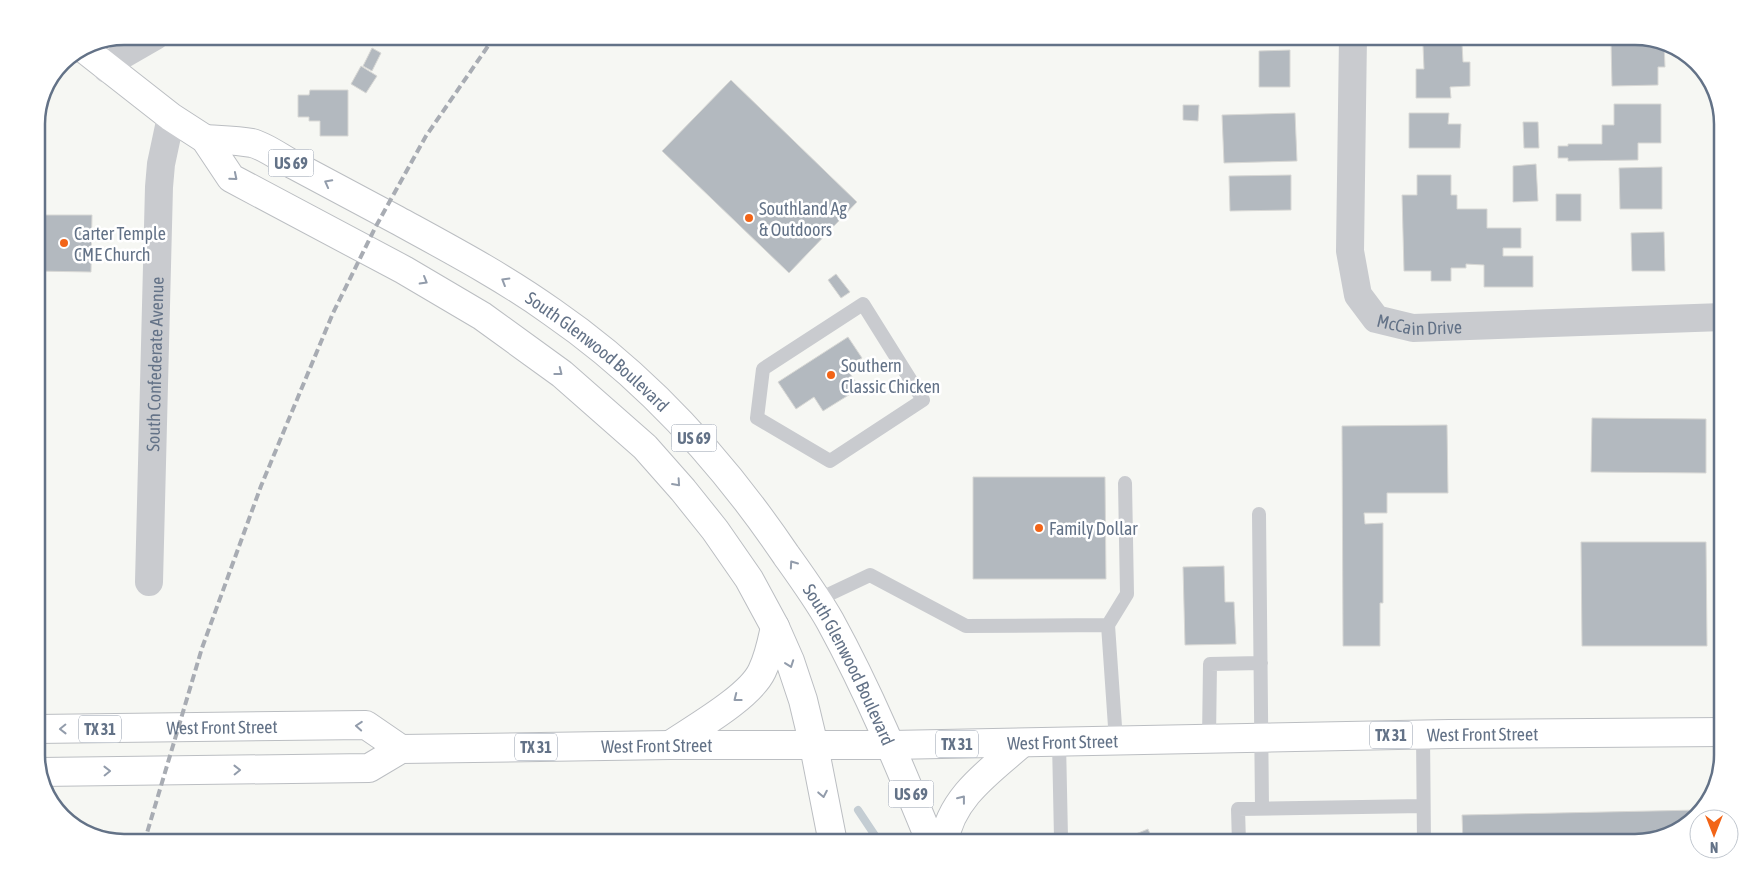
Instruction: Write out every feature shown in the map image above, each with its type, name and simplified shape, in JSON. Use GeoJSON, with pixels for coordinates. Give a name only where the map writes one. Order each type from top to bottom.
{"type":"FeatureCollection","features":[{"type":"Feature","properties":{"kind":"main road","name":"South Glenwood Boulevard"},"geometry":{"type":"LineString","coordinates":[[89,54],[171,118],[205,139],[232,178],[404,270],[482,316],[562,374],[645,447],[715,530],[749,579],[775,627],[797,684],[814,746],[831,834]]}},
{"type":"Feature","properties":{"kind":"main road","name":"South Glenwood Boulevard"},"geometry":{"type":"LineString","coordinates":[[205,139],[254,143],[463,256],[512,285],[604,351],[678,420],[728,477],[765,524],[829,619],[891,745],[927,834]]}},
{"type":"Feature","properties":{"kind":"main road"},"geometry":{"type":"LineString","coordinates":[[670,745],[751,687],[762,672],[768,658],[775,627]]}},
{"type":"Feature","properties":{"kind":"main road","name":"West Front Street"},"geometry":{"type":"LineString","coordinates":[[45,729],[366,725],[401,748],[670,745],[814,746],[1423,735],[1714,732]]}},
{"type":"Feature","properties":{"kind":"main road"},"geometry":{"type":"LineString","coordinates":[[946,834],[948,823],[959,802],[970,789],[1022,743]]}},
{"type":"Feature","properties":{"kind":"main road"},"geometry":{"type":"LineString","coordinates":[[47,772],[369,768],[401,748]]}},
{"type":"Feature","properties":{"kind":"street"},"geometry":{"type":"LineString","coordinates":[[107,68],[122,55],[139,45]]}},
{"type":"Feature","properties":{"kind":"street","name":"McCain Drive"},"geometry":{"type":"LineString","coordinates":[[1353,45],[1350,251],[1358,295],[1376,319],[1413,328],[1714,317]]}},
{"type":"Feature","properties":{"kind":"street","name":"South Confederate Avenue"},"geometry":{"type":"LineString","coordinates":[[150,582],[159,187],[161,164],[171,118]]}},
{"type":"Feature","properties":{"kind":"lane"},"geometry":{"type":"LineString","coordinates":[[863,304],[923,400],[830,461],[757,418],[763,369],[863,304]]}},
{"type":"Feature","properties":{"kind":"lane"},"geometry":{"type":"LineString","coordinates":[[1116,741],[1108,625],[1127,594],[1124,483]]}},
{"type":"Feature","properties":{"kind":"lane"},"geometry":{"type":"LineString","coordinates":[[1259,514],[1262,808]]}},
{"type":"Feature","properties":{"kind":"lane"},"geometry":{"type":"LineString","coordinates":[[817,600],[870,575],[966,626],[1108,625]]}},
{"type":"Feature","properties":{"kind":"lane"},"geometry":{"type":"LineString","coordinates":[[1209,739],[1210,664],[1261,663]]}},
{"type":"Feature","properties":{"kind":"lane"},"geometry":{"type":"LineString","coordinates":[[1423,735],[1424,834]]}},
{"type":"Feature","properties":{"kind":"lane"},"geometry":{"type":"LineString","coordinates":[[1059,742],[1061,834]]}},
{"type":"Feature","properties":{"kind":"lane"},"geometry":{"type":"LineString","coordinates":[[1238,834],[1238,809],[1423,806]]}},
{"type":"Feature","properties":{"kind":"building"},"geometry":{"type":"Polygon","coordinates":[[[1423,45],[1462,45],[1463,62],[1470,62],[1470,86],[1450,87],[1451,98],[1416,98],[1416,69],[1424,69],[1423,45]]]}},
{"type":"Feature","properties":{"kind":"building"},"geometry":{"type":"Polygon","coordinates":[[[1611,45],[1635,45],[1664,51],[1665,67],[1658,67],[1658,85],[1612,86],[1611,45]]]}},
{"type":"Feature","properties":{"kind":"building"},"geometry":{"type":"Polygon","coordinates":[[[372,48],[381,53],[372,71],[363,66],[372,48]]]}},
{"type":"Feature","properties":{"kind":"building"},"geometry":{"type":"Polygon","coordinates":[[[1290,50],[1290,87],[1259,87],[1259,51],[1290,50]]]}},
{"type":"Feature","properties":{"kind":"building"},"geometry":{"type":"Polygon","coordinates":[[[361,66],[377,76],[366,93],[351,84],[361,66]]]}},
{"type":"Feature","properties":{"kind":"building"},"geometry":{"type":"Polygon","coordinates":[[[731,80],[857,202],[789,273],[662,151],[731,80]]]}},
{"type":"Feature","properties":{"kind":"building"},"geometry":{"type":"Polygon","coordinates":[[[310,90],[348,90],[348,136],[320,136],[320,121],[309,121],[309,117],[298,117],[298,95],[309,95],[310,90]]]}},
{"type":"Feature","properties":{"kind":"building"},"geometry":{"type":"Polygon","coordinates":[[[1614,104],[1661,104],[1661,143],[1638,143],[1638,160],[1568,161],[1568,158],[1558,158],[1558,146],[1568,146],[1568,144],[1602,144],[1602,125],[1614,125],[1614,104]]]}},
{"type":"Feature","properties":{"kind":"building"},"geometry":{"type":"Polygon","coordinates":[[[1183,105],[1199,105],[1198,121],[1183,120],[1183,105]]]}},
{"type":"Feature","properties":{"kind":"building"},"geometry":{"type":"Polygon","coordinates":[[[1295,113],[1297,161],[1224,163],[1222,115],[1295,113]]]}},
{"type":"Feature","properties":{"kind":"building"},"geometry":{"type":"Polygon","coordinates":[[[1409,113],[1449,113],[1448,124],[1461,124],[1460,148],[1409,148],[1409,113]]]}},
{"type":"Feature","properties":{"kind":"building"},"geometry":{"type":"Polygon","coordinates":[[[1523,122],[1538,122],[1539,148],[1524,148],[1523,122]]]}},
{"type":"Feature","properties":{"kind":"building"},"geometry":{"type":"Polygon","coordinates":[[[1536,164],[1538,201],[1513,202],[1513,166],[1536,164]]]}},
{"type":"Feature","properties":{"kind":"building"},"geometry":{"type":"Polygon","coordinates":[[[1662,167],[1662,209],[1620,209],[1619,168],[1662,167]]]}},
{"type":"Feature","properties":{"kind":"building"},"geometry":{"type":"Polygon","coordinates":[[[1291,175],[1291,210],[1230,211],[1229,176],[1291,175]]]}},
{"type":"Feature","properties":{"kind":"building"},"geometry":{"type":"Polygon","coordinates":[[[1417,175],[1451,175],[1451,195],[1457,195],[1457,209],[1487,209],[1487,228],[1521,228],[1521,248],[1503,248],[1503,256],[1533,256],[1533,287],[1484,287],[1484,265],[1466,264],[1466,268],[1451,268],[1451,281],[1431,281],[1431,271],[1404,271],[1402,195],[1417,195],[1417,175]]]}},
{"type":"Feature","properties":{"kind":"building"},"geometry":{"type":"Polygon","coordinates":[[[1556,194],[1581,194],[1581,221],[1556,221],[1556,194]]]}},
{"type":"Feature","properties":{"kind":"building","name":"Carter Temple CME Church"},"geometry":{"type":"Polygon","coordinates":[[[45,215],[92,215],[91,272],[45,271],[45,215]]]}},
{"type":"Feature","properties":{"kind":"building"},"geometry":{"type":"Polygon","coordinates":[[[1664,232],[1665,271],[1632,271],[1631,233],[1664,232]]]}},
{"type":"Feature","properties":{"kind":"building"},"geometry":{"type":"Polygon","coordinates":[[[836,274],[850,292],[841,298],[828,280],[836,274]]]}},
{"type":"Feature","properties":{"kind":"building"},"geometry":{"type":"Polygon","coordinates":[[[848,337],[862,358],[846,368],[860,388],[823,411],[814,397],[796,409],[778,382],[848,337]]]}},
{"type":"Feature","properties":{"kind":"building"},"geometry":{"type":"Polygon","coordinates":[[[1592,418],[1706,419],[1706,473],[1591,472],[1592,418]]]}},
{"type":"Feature","properties":{"kind":"building"},"geometry":{"type":"Polygon","coordinates":[[[1447,425],[1448,493],[1387,493],[1387,513],[1364,513],[1365,524],[1383,523],[1383,603],[1380,603],[1380,646],[1343,646],[1342,426],[1447,425]]]}},
{"type":"Feature","properties":{"kind":"building","name":"Family Dollar"},"geometry":{"type":"Polygon","coordinates":[[[973,477],[1105,477],[1106,579],[973,579],[973,477]]]}},
{"type":"Feature","properties":{"kind":"building"},"geometry":{"type":"Polygon","coordinates":[[[1581,542],[1706,542],[1707,646],[1582,646],[1581,542]]]}},
{"type":"Feature","properties":{"kind":"building"},"geometry":{"type":"Polygon","coordinates":[[[1224,566],[1225,602],[1234,602],[1236,644],[1185,645],[1183,567],[1224,566]]]}},
{"type":"Feature","properties":{"kind":"building"},"geometry":{"type":"Polygon","coordinates":[[[1689,810],[1689,813],[1675,823],[1656,831],[1645,833],[1463,834],[1462,815],[1689,810]]]}},
{"type":"Feature","properties":{"kind":"building"},"geometry":{"type":"Polygon","coordinates":[[[1148,829],[1150,834],[1136,834],[1148,829]]]}},
{"type":"Feature","properties":{"kind":"waterway"},"geometry":{"type":"LineString","coordinates":[[858,810],[874,834]]}},
{"type":"Feature","properties":{"kind":"railway"},"geometry":{"type":"LineString","coordinates":[[147,834],[202,648],[261,486],[333,313],[375,228],[426,136],[489,45]]}},
{"type":"Feature","properties":{"kind":"place","name":"Southland Ag & Outdoors"},"geometry":{"type":"Point","coordinates":[749,218]}},
{"type":"Feature","properties":{"kind":"place","name":"Carter Temple CME Church"},"geometry":{"type":"Point","coordinates":[64,243]}},
{"type":"Feature","properties":{"kind":"place","name":"Southern Classic Chicken"},"geometry":{"type":"Point","coordinates":[831,375]}},
{"type":"Feature","properties":{"kind":"place","name":"Family Dollar"},"geometry":{"type":"Point","coordinates":[1039,528]}}]}
